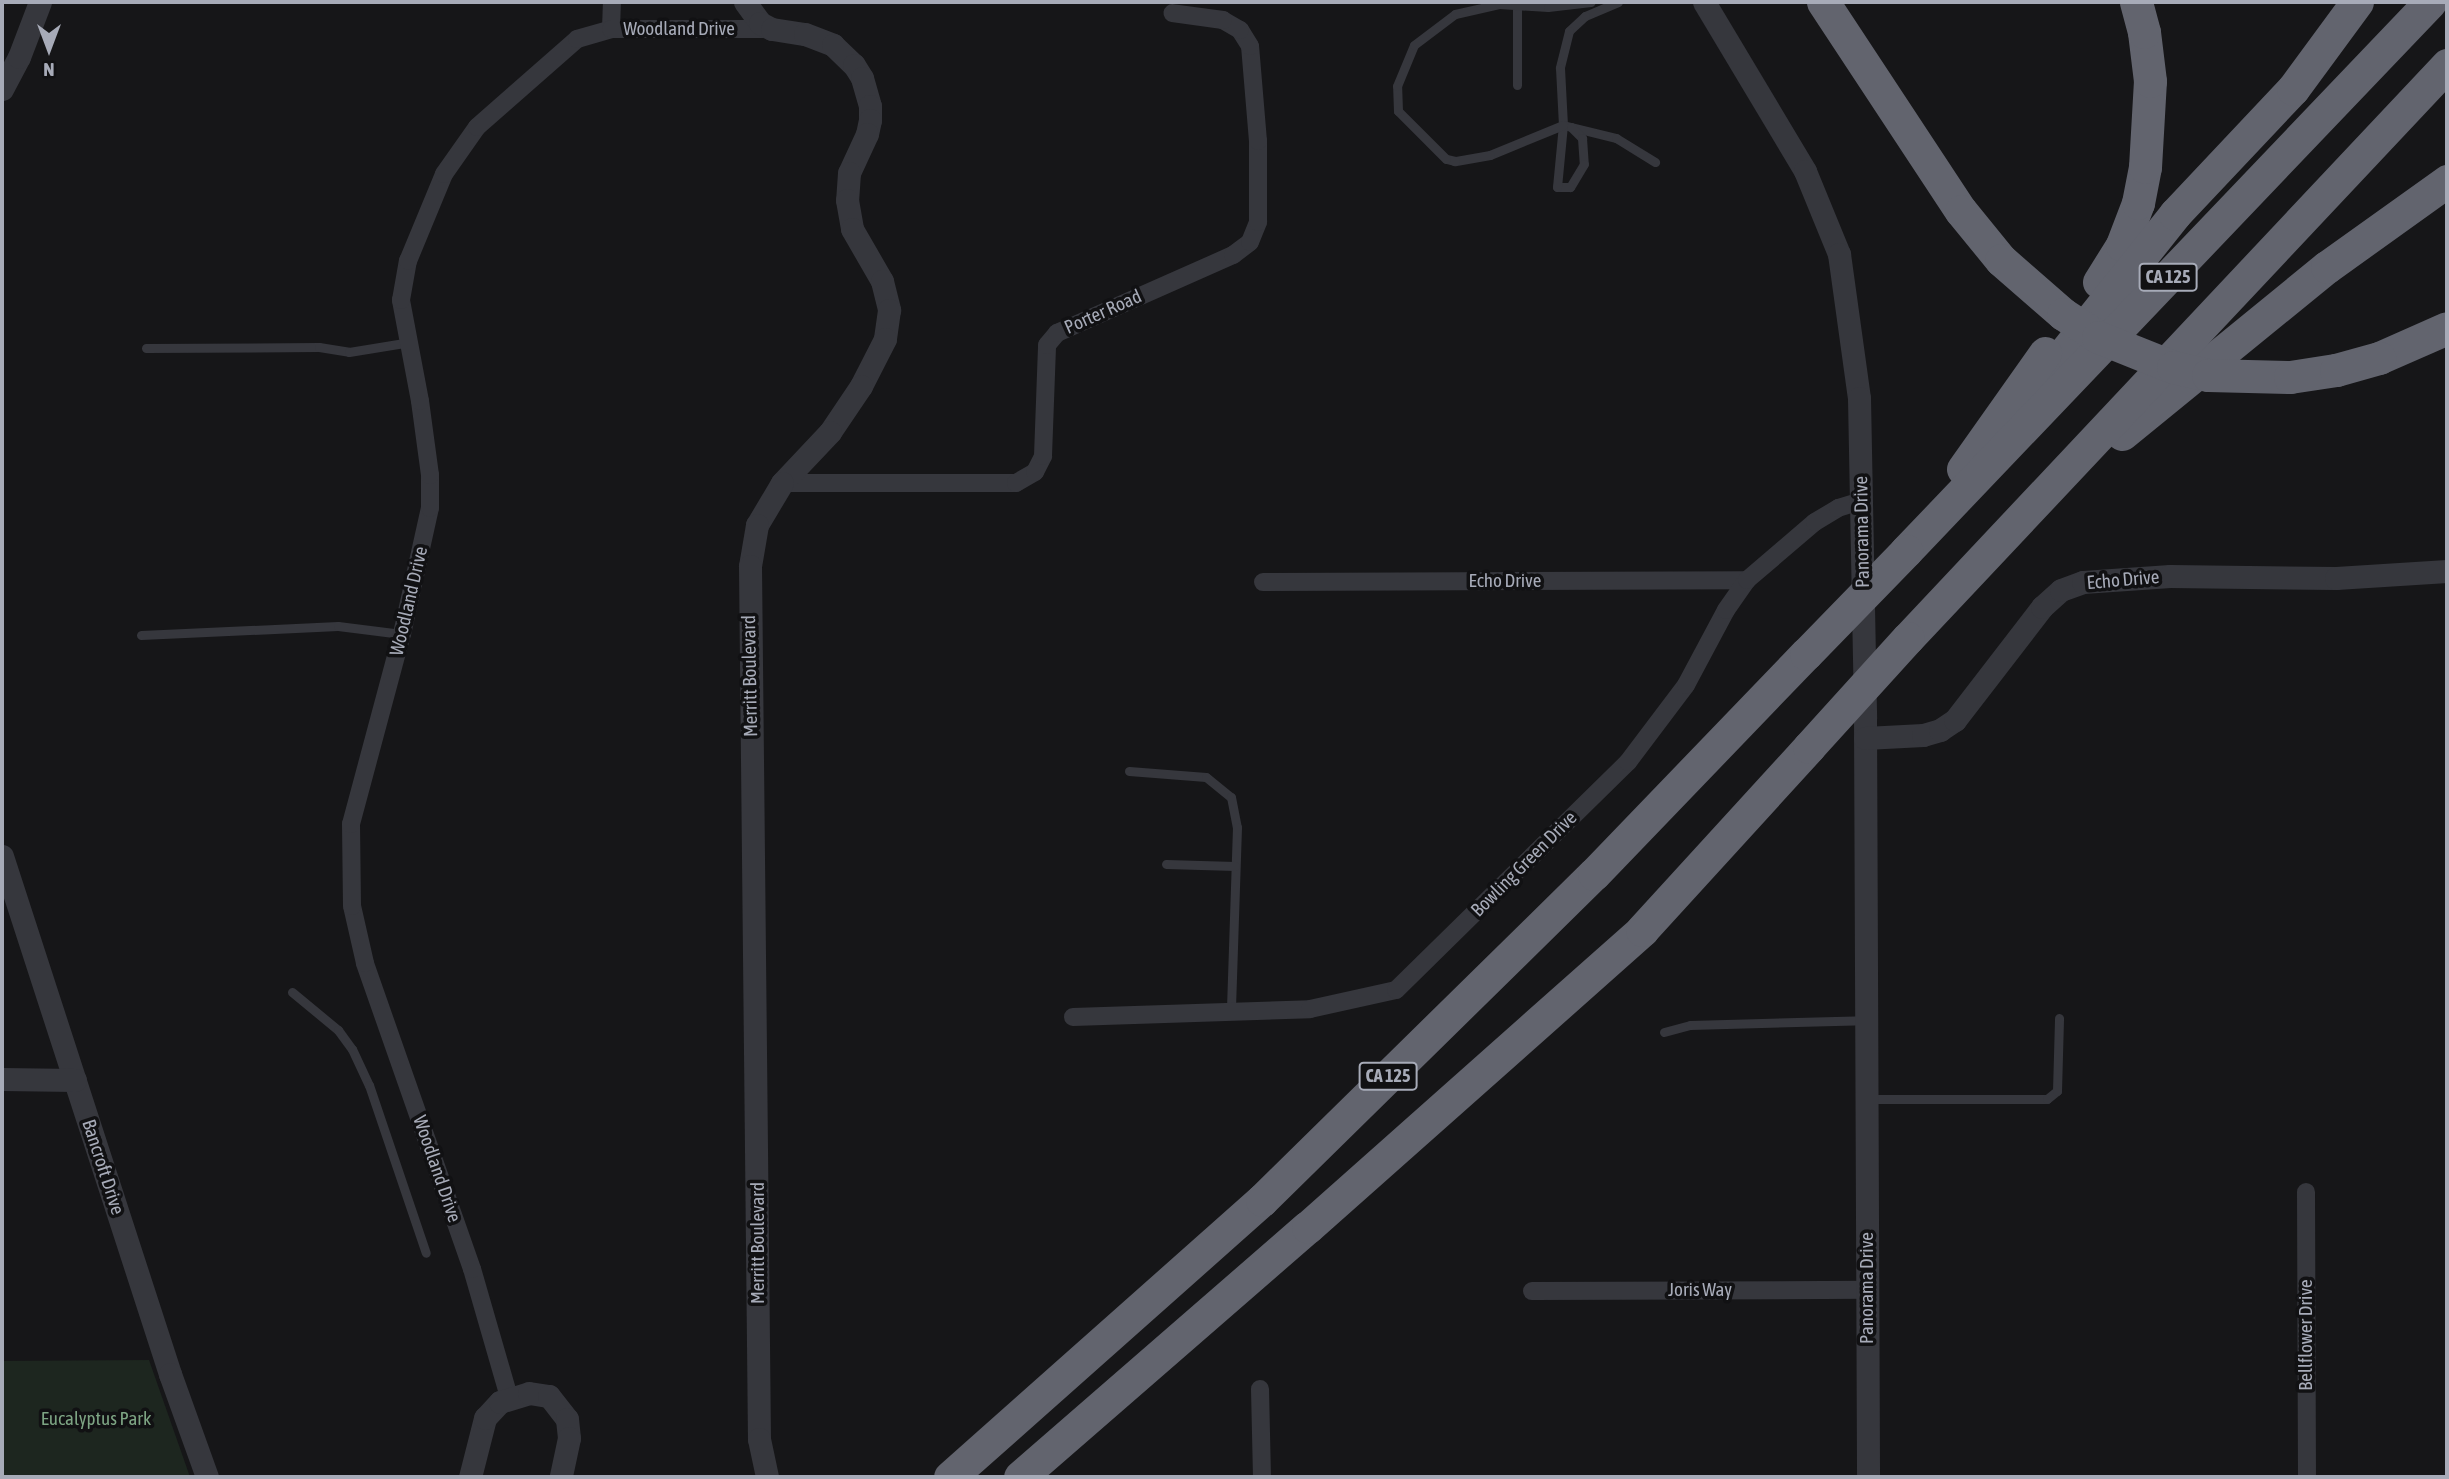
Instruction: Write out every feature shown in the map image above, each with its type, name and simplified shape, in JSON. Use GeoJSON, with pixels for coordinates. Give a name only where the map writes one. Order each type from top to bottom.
{"type":"FeatureCollection","features":[{"type":"Feature","properties":{"kind":"highway"},"geometry":{"type":"LineString","coordinates":[[1823,2],[1961,211],[2001,260],[2063,314],[2098,337],[2174,367],[2208,375],[2290,377],[2336,370],[2379,358],[2447,328]]}},
{"type":"Feature","properties":{"kind":"highway"},"geometry":{"type":"LineString","coordinates":[[1906,551],[2017,390],[2097,284],[2122,245],[2138,203],[2149,128],[2150,81],[2144,32],[2136,2]]}},
{"type":"Feature","properties":{"kind":"highway"},"geometry":{"type":"LineString","coordinates":[[1906,551],[2175,214],[2293,89],[2357,2]]}},
{"type":"Feature","properties":{"kind":"highway","name":"CA 125"},"geometry":{"type":"LineString","coordinates":[[950,1477],[1262,1200],[1594,874],[2430,2]]}},
{"type":"Feature","properties":{"kind":"highway","name":"CA 125"},"geometry":{"type":"LineString","coordinates":[[1020,1477],[1308,1227],[1642,930],[2017,519],[2447,65]]}},
{"type":"Feature","properties":{"kind":"highway"},"geometry":{"type":"LineString","coordinates":[[2017,519],[2327,267],[2447,181]]}},
{"type":"Feature","properties":{"kind":"street"},"geometry":{"type":"LineString","coordinates":[[2,89],[19,57],[40,2]]}},
{"type":"Feature","properties":{"kind":"street"},"geometry":{"type":"LineString","coordinates":[[611,29],[612,2]]}},
{"type":"Feature","properties":{"kind":"street"},"geometry":{"type":"LineString","coordinates":[[745,2],[760,23],[772,29]]}},
{"type":"Feature","properties":{"kind":"street","name":"Panorama Drive"},"geometry":{"type":"LineString","coordinates":[[1704,2],[1805,171],[1839,254],[1859,398],[1865,738],[1868,1477]]}},
{"type":"Feature","properties":{"kind":"street","name":"Porter Road"},"geometry":{"type":"LineString","coordinates":[[782,483],[1016,483],[1035,472],[1043,456],[1047,345],[1057,333],[1233,255],[1250,242],[1258,222],[1258,141],[1250,46],[1240,30],[1223,20],[1172,13]]}},
{"type":"Feature","properties":{"kind":"street","name":"Woodland Drive"},"geometry":{"type":"LineString","coordinates":[[509,1397],[472,1269],[365,962],[352,906],[351,824],[402,634],[430,508],[430,475],[401,300],[408,261],[444,174],[477,127],[578,39],[611,29],[772,29]]}},
{"type":"Feature","properties":{"kind":"street","name":"Merritt Boulevard"},"geometry":{"type":"LineString","coordinates":[[766,1477],[759,1439],[750,566],[757,525],[782,483],[830,432],[861,386],[885,339],[889,310],[882,281],[858,243],[849,214],[849,173],[867,134],[870,120],[870,106],[862,78],[854,65],[833,45],[805,34],[772,29]]}},
{"type":"Feature","properties":{"kind":"street","name":"Bowling Green Drive"},"geometry":{"type":"LineString","coordinates":[[1073,1017],[1310,1009],[1396,990],[1628,762],[1686,685],[1726,610],[1747,580],[1815,522],[1838,508],[1861,501]]}},
{"type":"Feature","properties":{"kind":"street","name":"Echo Drive"},"geometry":{"type":"LineString","coordinates":[[1865,738],[1923,735],[1940,730],[1955,720],[2042,607],[2061,590],[2083,582],[2170,576],[2336,578],[2447,570]]}},
{"type":"Feature","properties":{"kind":"street","name":"Echo Drive"},"geometry":{"type":"LineString","coordinates":[[1263,582],[1747,580]]}},
{"type":"Feature","properties":{"kind":"street","name":"Bancroft Drive"},"geometry":{"type":"LineString","coordinates":[[2,856],[170,1374],[207,1477]]}},
{"type":"Feature","properties":{"kind":"street"},"geometry":{"type":"LineString","coordinates":[[2,1079],[75,1080]]}},
{"type":"Feature","properties":{"kind":"street","name":"Bellflower Drive"},"geometry":{"type":"LineString","coordinates":[[2306,1192],[2307,1477]]}},
{"type":"Feature","properties":{"kind":"street","name":"Joris Way"},"geometry":{"type":"LineString","coordinates":[[1532,1291],[1868,1290]]}},
{"type":"Feature","properties":{"kind":"street"},"geometry":{"type":"LineString","coordinates":[[1260,1389],[1262,1477]]}},
{"type":"Feature","properties":{"kind":"street"},"geometry":{"type":"LineString","coordinates":[[470,1477],[481,1427],[492,1409],[509,1397],[539,1394],[549,1396],[562,1410],[569,1438],[561,1477]]}},
{"type":"Feature","properties":{"kind":"lane"},"geometry":{"type":"LineString","coordinates":[[1591,2],[1548,6],[1499,4],[1455,14],[1414,45],[1397,86],[1398,111],[1446,159],[1455,161],[1490,155],[1567,126],[1616,138],[1655,162]]}},
{"type":"Feature","properties":{"kind":"lane"},"geometry":{"type":"LineString","coordinates":[[1567,126],[1582,138],[1584,164],[1570,187],[1557,187],[1567,126],[1560,68],[1569,31],[1585,16],[1618,2]]}},
{"type":"Feature","properties":{"kind":"lane"},"geometry":{"type":"LineString","coordinates":[[1517,6],[1517,85]]}},
{"type":"Feature","properties":{"kind":"lane"},"geometry":{"type":"LineString","coordinates":[[146,348],[319,347],[349,352],[410,342]]}},
{"type":"Feature","properties":{"kind":"lane"},"geometry":{"type":"LineString","coordinates":[[141,635],[338,626],[402,634]]}},
{"type":"Feature","properties":{"kind":"lane"},"geometry":{"type":"LineString","coordinates":[[1129,771],[1206,777],[1231,797],[1237,827],[1231,1012]]}},
{"type":"Feature","properties":{"kind":"lane"},"geometry":{"type":"LineString","coordinates":[[1166,864],[1235,866]]}},
{"type":"Feature","properties":{"kind":"lane"},"geometry":{"type":"LineString","coordinates":[[292,992],[338,1030],[352,1049],[369,1085],[426,1253]]}},
{"type":"Feature","properties":{"kind":"lane"},"geometry":{"type":"LineString","coordinates":[[1867,1099],[2047,1099],[2057,1091],[2059,1018]]}},
{"type":"Feature","properties":{"kind":"lane"},"geometry":{"type":"LineString","coordinates":[[1664,1031],[1690,1025],[1866,1020]]}},
{"type":"Feature","properties":{"kind":"green space","name":"Eucalyptus Park"},"geometry":{"type":"Polygon","coordinates":[[[149,1360],[190,1477],[2,1477],[2,1361],[149,1360]]]}}]}
